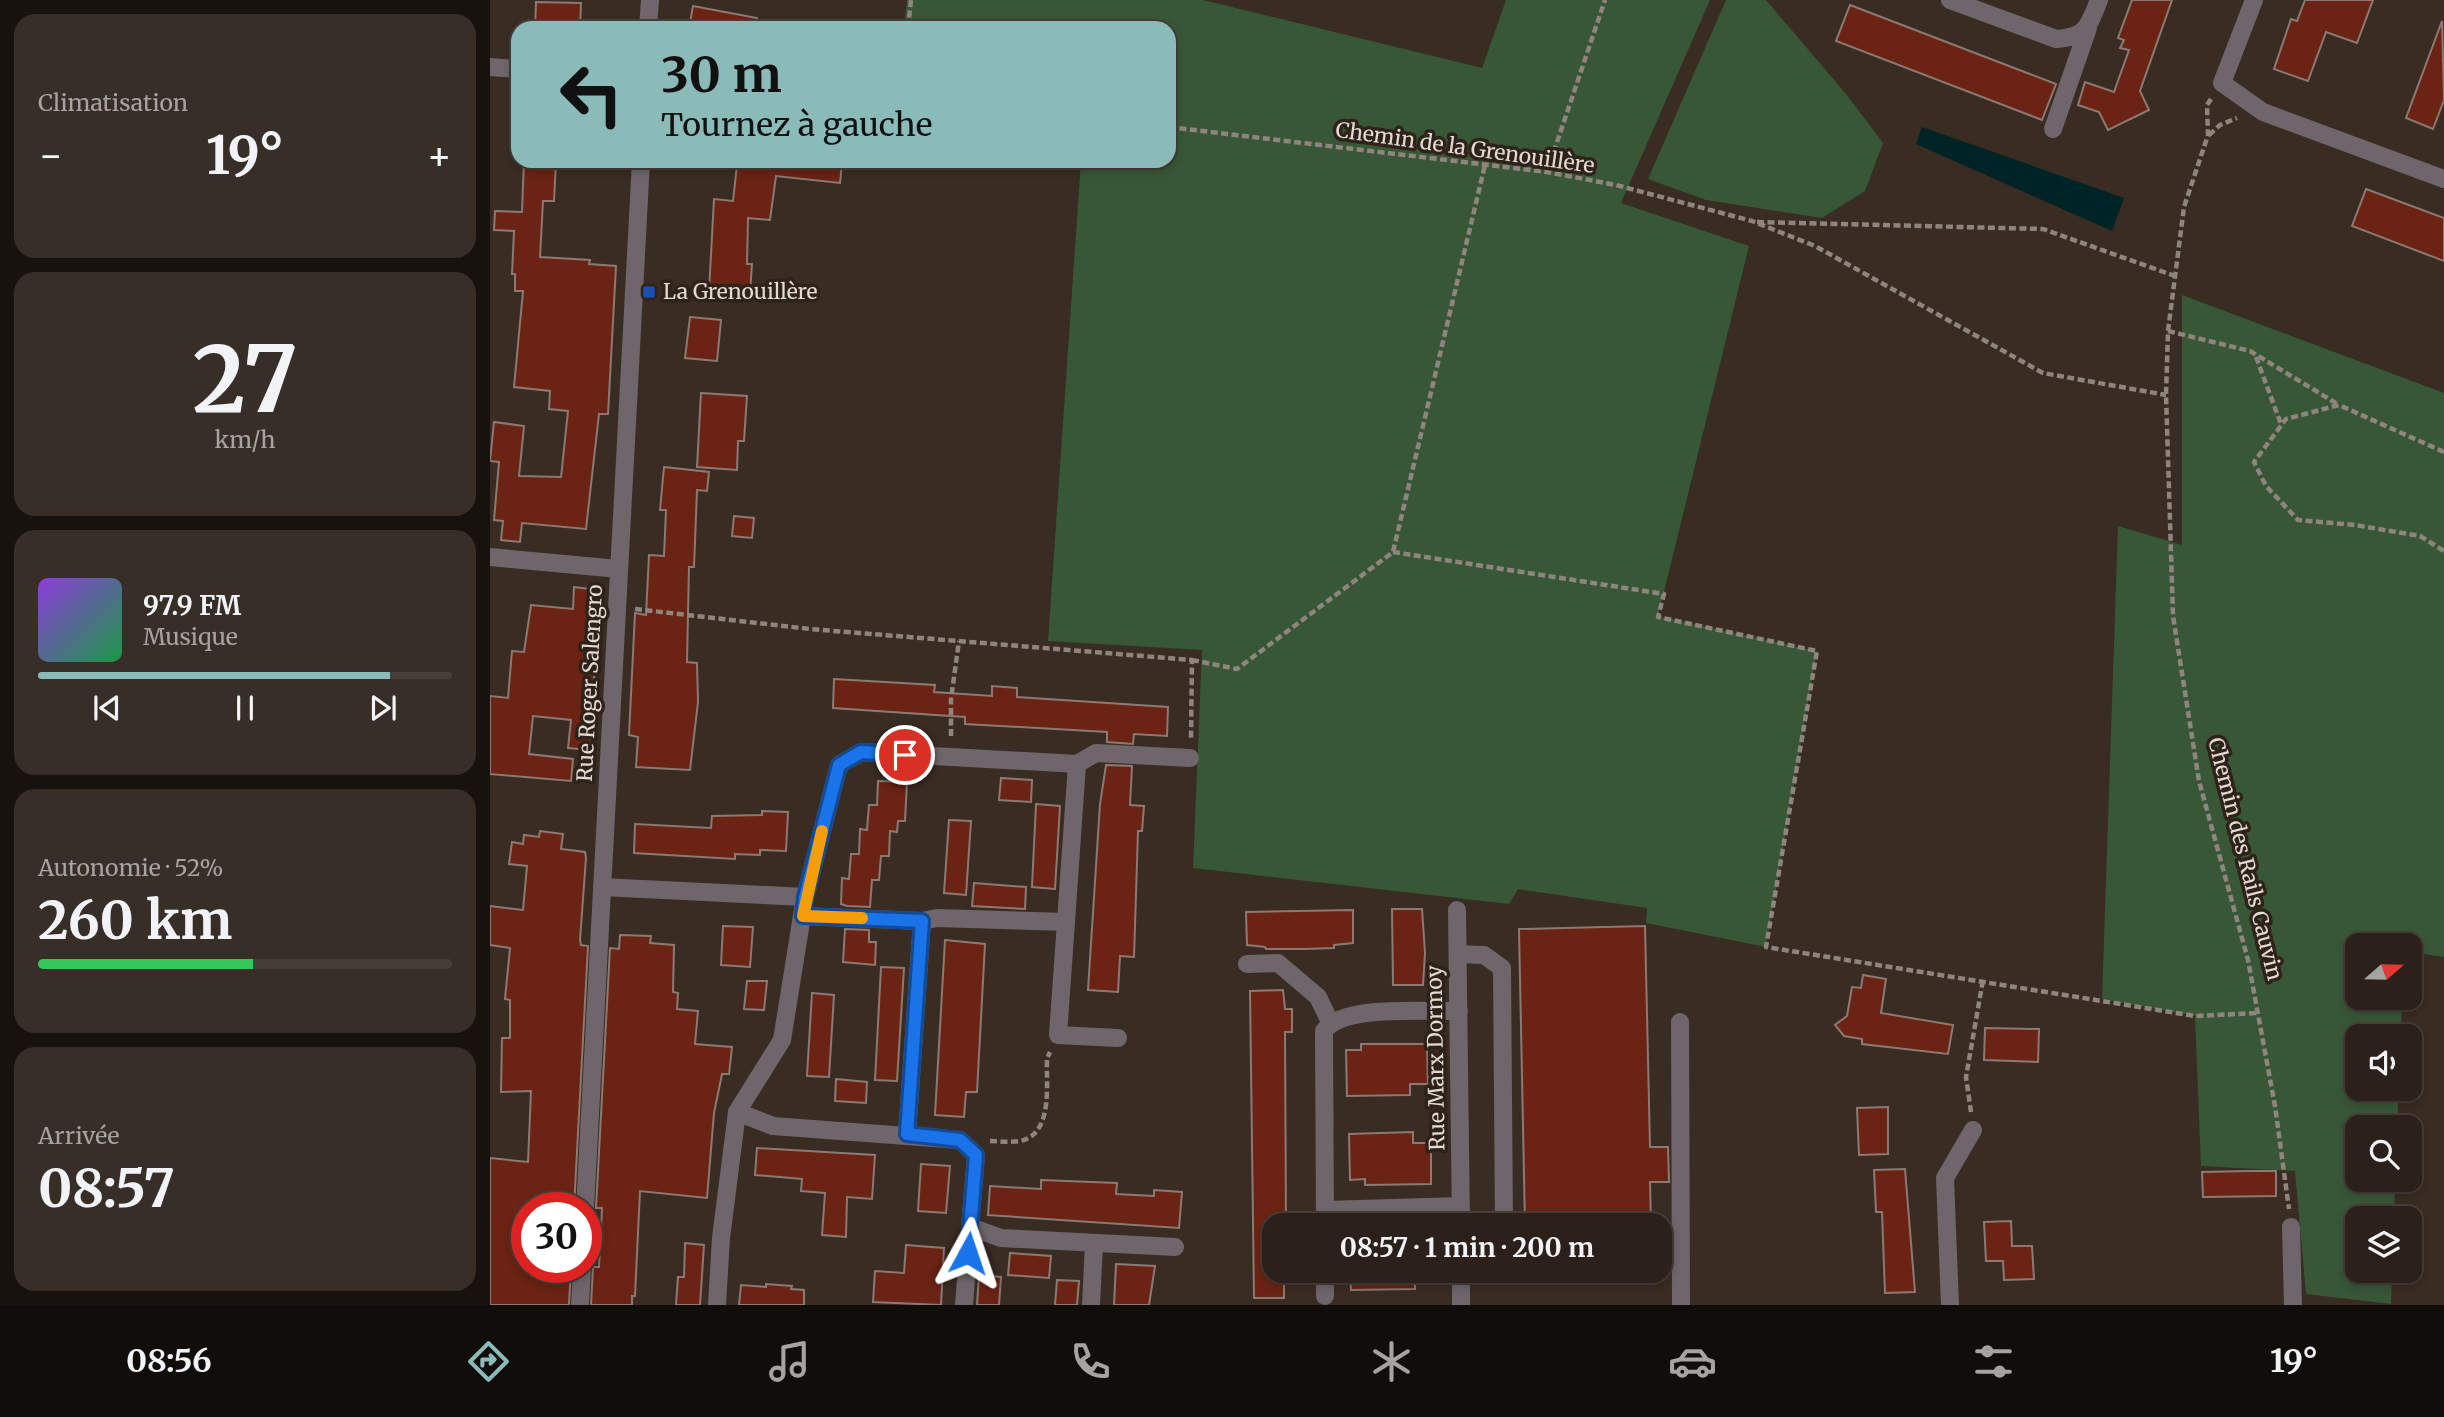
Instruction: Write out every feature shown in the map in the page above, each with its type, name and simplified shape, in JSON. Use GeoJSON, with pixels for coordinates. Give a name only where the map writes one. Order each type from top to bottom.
{"type":"FeatureCollection","features":[{"type":"Feature","properties":{"kind":"street"},"geometry":{"type":"LineString","coordinates":[[648,21],[650,0]]}},
{"type":"Feature","properties":{"kind":"street"},"geometry":{"type":"LineString","coordinates":[[1950,0],[2056,39],[2074,38],[2088,28]]}},
{"type":"Feature","properties":{"kind":"street"},"geometry":{"type":"LineString","coordinates":[[2053,129],[2099,0]]}},
{"type":"Feature","properties":{"kind":"street"},"geometry":{"type":"LineString","coordinates":[[2252,0],[2222,83],[2263,112],[2444,179]]}},
{"type":"Feature","properties":{"kind":"street"},"geometry":{"type":"LineString","coordinates":[[490,67],[511,68]]}},
{"type":"Feature","properties":{"kind":"street","name":"Rue Roger Salengro"},"geometry":{"type":"LineString","coordinates":[[586,1192],[641,168]]}},
{"type":"Feature","properties":{"kind":"street"},"geometry":{"type":"LineString","coordinates":[[490,557],[619,569]]}},
{"type":"Feature","properties":{"kind":"street"},"geometry":{"type":"LineString","coordinates":[[717,1305],[721,1238],[737,1112],[782,1040],[805,897],[839,765],[861,752],[1077,764],[1096,753],[1190,758]]}},
{"type":"Feature","properties":{"kind":"street"},"geometry":{"type":"LineString","coordinates":[[1077,764],[1058,1035],[1118,1038]]}},
{"type":"Feature","properties":{"kind":"street"},"geometry":{"type":"LineString","coordinates":[[603,887],[805,897]]}},
{"type":"Feature","properties":{"kind":"street","name":"Rue Marx Dormoy"},"geometry":{"type":"LineString","coordinates":[[1457,911],[1460,1213]]}},
{"type":"Feature","properties":{"kind":"street"},"geometry":{"type":"LineString","coordinates":[[803,916],[922,921],[937,918],[1066,922]]}},
{"type":"Feature","properties":{"kind":"street"},"geometry":{"type":"LineString","coordinates":[[907,1134],[922,921]]}},
{"type":"Feature","properties":{"kind":"street"},"geometry":{"type":"LineString","coordinates":[[1458,954],[1483,955],[1502,968],[1504,1213]]}},
{"type":"Feature","properties":{"kind":"street"},"geometry":{"type":"LineString","coordinates":[[1247,964],[1278,964],[1318,997],[1330,1022]]}},
{"type":"Feature","properties":{"kind":"street"},"geometry":{"type":"LineString","coordinates":[[1325,1213],[1324,1031],[1330,1022],[1351,1014],[1459,1011]]}},
{"type":"Feature","properties":{"kind":"street"},"geometry":{"type":"LineString","coordinates":[[1680,1022],[1681,1305]]}},
{"type":"Feature","properties":{"kind":"street"},"geometry":{"type":"LineString","coordinates":[[737,1112],[773,1126],[907,1134],[960,1140],[970,1147],[976,1155],[964,1305]]}},
{"type":"Feature","properties":{"kind":"street"},"geometry":{"type":"LineString","coordinates":[[1950,1305],[1945,1178],[1973,1130]]}},
{"type":"Feature","properties":{"kind":"street"},"geometry":{"type":"LineString","coordinates":[[1381,1213],[1460,1206]]}},
{"type":"Feature","properties":{"kind":"street"},"geometry":{"type":"LineString","coordinates":[[970,1227],[1001,1238],[1175,1247]]}},
{"type":"Feature","properties":{"kind":"street"},"geometry":{"type":"LineString","coordinates":[[2291,1227],[2293,1305]]}},
{"type":"Feature","properties":{"kind":"street"},"geometry":{"type":"LineString","coordinates":[[1091,1305],[1094,1244]]}},
{"type":"Feature","properties":{"kind":"street"},"geometry":{"type":"LineString","coordinates":[[580,1305],[581,1283]]}},
{"type":"Feature","properties":{"kind":"street"},"geometry":{"type":"LineString","coordinates":[[1325,1283],[1325,1296]]}},
{"type":"Feature","properties":{"kind":"street"},"geometry":{"type":"LineString","coordinates":[[1461,1283],[1461,1305]]}},
{"type":"Feature","properties":{"kind":"path"},"geometry":{"type":"LineString","coordinates":[[909,21],[911,0]]}},
{"type":"Feature","properties":{"kind":"path"},"geometry":{"type":"LineString","coordinates":[[1547,172],[1605,0]]}},
{"type":"Feature","properties":{"kind":"path","name":"Chemin des Rails Cauvin"},"geometry":{"type":"LineString","coordinates":[[2222,83],[2207,105],[2208,135],[2184,207],[2168,331],[2166,394],[2173,615],[2199,781],[2248,960],[2275,1106],[2291,1227]]}},
{"type":"Feature","properties":{"kind":"path"},"geometry":{"type":"LineString","coordinates":[[2208,135],[2220,125],[2235,120],[2250,103]]}},
{"type":"Feature","properties":{"kind":"path","name":"Chemin de la Grenouillère"},"geometry":{"type":"LineString","coordinates":[[1176,128],[1547,172],[1616,185],[1752,221]]}},
{"type":"Feature","properties":{"kind":"path"},"geometry":{"type":"LineString","coordinates":[[617,607],[731,622],[1192,660],[1237,668],[1393,552],[1485,165]]}},
{"type":"Feature","properties":{"kind":"path"},"geometry":{"type":"LineString","coordinates":[[1752,221],[2043,229],[2175,276]]}},
{"type":"Feature","properties":{"kind":"path"},"geometry":{"type":"LineString","coordinates":[[1752,221],[1815,246],[2043,373],[2166,394]]}},
{"type":"Feature","properties":{"kind":"path"},"geometry":{"type":"LineString","coordinates":[[2168,331],[2250,351],[2339,405],[2444,452]]}},
{"type":"Feature","properties":{"kind":"path"},"geometry":{"type":"LineString","coordinates":[[2250,351],[2260,361],[2282,424]]}},
{"type":"Feature","properties":{"kind":"path"},"geometry":{"type":"LineString","coordinates":[[2339,405],[2286,419],[2254,462],[2266,486],[2298,520],[2355,525],[2420,536],[2444,551]]}},
{"type":"Feature","properties":{"kind":"path"},"geometry":{"type":"LineString","coordinates":[[1393,552],[1664,594],[1658,617],[1817,651],[1766,947],[2196,1016],[2258,1013]]}},
{"type":"Feature","properties":{"kind":"path"},"geometry":{"type":"LineString","coordinates":[[950,758],[951,699],[959,641]]}},
{"type":"Feature","properties":{"kind":"path"},"geometry":{"type":"LineString","coordinates":[[1190,758],[1192,660]]}},
{"type":"Feature","properties":{"kind":"path"},"geometry":{"type":"LineString","coordinates":[[1973,1130],[1966,1077],[1983,980]]}},
{"type":"Feature","properties":{"kind":"path"},"geometry":{"type":"LineString","coordinates":[[970,1147],[982,1142],[1024,1140],[1037,1130],[1045,1115],[1047,1059],[1058,1035]]}},
{"type":"Feature","properties":{"kind":"green space"},"geometry":{"type":"Polygon","coordinates":[[[907,0],[1203,0],[1482,68],[1506,0],[1710,0],[1621,203],[1749,246],[1658,616],[1817,651],[1766,947],[1646,923],[1647,908],[1518,889],[1509,904],[1193,868],[1202,650],[1048,641],[1081,168],[1176,168],[1176,21],[905,21],[907,0]]]}},
{"type":"Feature","properties":{"kind":"green space"},"geometry":{"type":"Polygon","coordinates":[[[1726,0],[1766,0],[1846,94],[1883,143],[1865,191],[1822,218],[1706,200],[1648,179],[1726,0]]]}},
{"type":"Feature","properties":{"kind":"green space"},"geometry":{"type":"Polygon","coordinates":[[[2182,295],[2444,393],[2444,957],[2422,954],[2422,933],[2345,933],[2345,1010],[2402,1010],[2401,1024],[2345,1024],[2345,1101],[2398,1101],[2398,1115],[2345,1115],[2345,1192],[2395,1192],[2394,1206],[2345,1206],[2345,1283],[2392,1283],[2391,1304],[2306,1294],[2295,1171],[2201,1166],[2195,1016],[2102,999],[2118,526],[2182,545],[2182,295]]]}},
{"type":"Feature","properties":{"kind":"water"},"geometry":{"type":"Polygon","coordinates":[[[1922,127],[2124,198],[2112,231],[1916,144],[1922,127]]]}},
{"type":"Feature","properties":{"kind":"building"},"geometry":{"type":"Polygon","coordinates":[[[2132,0],[2172,0],[2140,91],[2149,110],[2108,130],[2099,112],[2078,105],[2085,82],[2114,92],[2129,50],[2120,48],[2124,40],[2118,38],[2132,0]]]}},
{"type":"Feature","properties":{"kind":"building"},"geometry":{"type":"Polygon","coordinates":[[[2305,0],[2373,0],[2357,43],[2326,32],[2308,81],[2274,69],[2291,19],[2297,21],[2305,0]]]}},
{"type":"Feature","properties":{"kind":"building"},"geometry":{"type":"Polygon","coordinates":[[[536,2],[581,3],[580,21],[535,21],[536,2]]]}},
{"type":"Feature","properties":{"kind":"building"},"geometry":{"type":"Polygon","coordinates":[[[1850,5],[2056,84],[2042,120],[1836,41],[1850,5]]]}},
{"type":"Feature","properties":{"kind":"building"},"geometry":{"type":"Polygon","coordinates":[[[693,6],[757,18],[757,21],[690,21],[693,6]]]}},
{"type":"Feature","properties":{"kind":"building"},"geometry":{"type":"Polygon","coordinates":[[[2442,21],[2444,100],[2433,129],[2406,118],[2442,21]]]}},
{"type":"Feature","properties":{"kind":"building"},"geometry":{"type":"Polygon","coordinates":[[[524,168],[556,168],[554,201],[543,201],[540,257],[590,260],[589,264],[616,266],[608,414],[599,414],[586,529],[522,523],[520,542],[501,540],[503,521],[494,520],[499,462],[490,461],[494,422],[524,426],[519,476],[561,477],[568,411],[549,409],[550,391],[514,387],[523,291],[515,291],[515,274],[512,274],[514,231],[494,230],[495,211],[522,212],[524,168]]]}},
{"type":"Feature","properties":{"kind":"building"},"geometry":{"type":"Polygon","coordinates":[[[737,168],[842,168],[840,183],[776,176],[770,220],[748,218],[747,264],[752,264],[750,293],[709,291],[714,199],[733,201],[737,168]]]}},
{"type":"Feature","properties":{"kind":"building"},"geometry":{"type":"Polygon","coordinates":[[[2366,189],[2444,218],[2444,261],[2352,226],[2366,189]]]}},
{"type":"Feature","properties":{"kind":"building"},"geometry":{"type":"Polygon","coordinates":[[[690,317],[721,320],[717,361],[685,358],[690,317]]]}},
{"type":"Feature","properties":{"kind":"building"},"geometry":{"type":"Polygon","coordinates":[[[701,393],[747,396],[744,441],[738,441],[737,470],[697,467],[701,393]]]}},
{"type":"Feature","properties":{"kind":"building"},"geometry":{"type":"Polygon","coordinates":[[[664,467],[709,472],[707,491],[697,490],[694,567],[689,567],[687,662],[697,663],[698,702],[690,770],[636,767],[638,737],[629,735],[635,613],[646,615],[649,555],[664,556],[666,510],[660,510],[664,467]]]}},
{"type":"Feature","properties":{"kind":"building"},"geometry":{"type":"Polygon","coordinates":[[[734,516],[754,518],[752,538],[732,536],[734,516]]]}},
{"type":"Feature","properties":{"kind":"building"},"geometry":{"type":"Polygon","coordinates":[[[574,587],[598,590],[591,750],[568,748],[571,720],[533,716],[529,754],[573,759],[571,781],[490,774],[490,696],[508,698],[512,651],[524,652],[531,605],[573,609],[574,587]]]}},
{"type":"Feature","properties":{"kind":"building"},"geometry":{"type":"Polygon","coordinates":[[[834,679],[935,685],[934,692],[992,696],[992,686],[1017,688],[1017,697],[1168,707],[1167,736],[1134,734],[1133,744],[1107,742],[1107,732],[965,724],[965,717],[833,708],[834,679]]]}},
{"type":"Feature","properties":{"kind":"building"},"geometry":{"type":"Polygon","coordinates":[[[1106,765],[1132,766],[1130,805],[1144,806],[1142,831],[1138,831],[1134,957],[1120,956],[1118,992],[1088,990],[1100,804],[1106,765]]]}},
{"type":"Feature","properties":{"kind":"building"},"geometry":{"type":"Polygon","coordinates":[[[1001,778],[1032,780],[1031,802],[999,800],[1001,778]]]}},
{"type":"Feature","properties":{"kind":"building"},"geometry":{"type":"Polygon","coordinates":[[[878,781],[907,782],[905,821],[898,821],[897,832],[890,831],[889,856],[881,856],[879,880],[872,880],[870,907],[847,906],[841,904],[842,878],[849,879],[851,854],[859,854],[860,829],[867,830],[869,805],[877,805],[878,781]]]}},
{"type":"Feature","properties":{"kind":"building"},"geometry":{"type":"Polygon","coordinates":[[[1036,804],[1060,806],[1055,889],[1032,887],[1036,804]]]}},
{"type":"Feature","properties":{"kind":"building"},"geometry":{"type":"Polygon","coordinates":[[[762,811],[788,812],[786,851],[760,850],[760,855],[735,854],[735,859],[634,853],[635,824],[711,828],[712,816],[762,815],[762,811]]]}},
{"type":"Feature","properties":{"kind":"building"},"geometry":{"type":"Polygon","coordinates":[[[949,820],[971,821],[966,895],[944,893],[949,820]]]}},
{"type":"Feature","properties":{"kind":"building"},"geometry":{"type":"Polygon","coordinates":[[[540,831],[563,834],[561,849],[585,852],[586,858],[580,940],[581,945],[588,946],[575,1192],[511,1192],[511,1283],[570,1283],[569,1305],[490,1305],[490,1158],[528,1162],[531,1091],[501,1092],[502,1038],[510,1038],[510,1000],[505,999],[510,948],[490,945],[490,906],[523,910],[527,866],[509,864],[512,842],[523,844],[524,835],[539,837],[540,831]]]}},
{"type":"Feature","properties":{"kind":"building"},"geometry":{"type":"Polygon","coordinates":[[[974,883],[1026,887],[1025,909],[972,906],[974,883]]]}},
{"type":"Feature","properties":{"kind":"building"},"geometry":{"type":"Polygon","coordinates":[[[1392,909],[1422,909],[1425,953],[1423,985],[1393,985],[1392,909]]]}},
{"type":"Feature","properties":{"kind":"building"},"geometry":{"type":"Polygon","coordinates":[[[1353,910],[1353,943],[1334,945],[1334,948],[1304,949],[1266,949],[1247,945],[1246,912],[1353,910]]]}},
{"type":"Feature","properties":{"kind":"building"},"geometry":{"type":"Polygon","coordinates":[[[723,926],[753,927],[750,967],[721,965],[723,926]]]}},
{"type":"Feature","properties":{"kind":"building"},"geometry":{"type":"Polygon","coordinates":[[[1645,926],[1650,1147],[1668,1147],[1669,1182],[1650,1182],[1651,1213],[1525,1213],[1519,929],[1645,926]]]}},
{"type":"Feature","properties":{"kind":"building"},"geometry":{"type":"Polygon","coordinates":[[[845,929],[869,930],[869,942],[876,942],[875,965],[843,962],[845,929]]]}},
{"type":"Feature","properties":{"kind":"building"},"geometry":{"type":"Polygon","coordinates":[[[620,935],[651,936],[650,943],[674,945],[673,992],[678,993],[677,1009],[698,1011],[695,1044],[732,1047],[729,1074],[722,1074],[714,1113],[707,1198],[640,1191],[635,1296],[632,1296],[632,1305],[591,1305],[592,1283],[602,1283],[602,1192],[597,1192],[610,948],[619,949],[620,935]]]}},
{"type":"Feature","properties":{"kind":"building"},"geometry":{"type":"Polygon","coordinates":[[[945,940],[985,944],[977,1092],[966,1092],[964,1117],[935,1115],[945,940]]]}},
{"type":"Feature","properties":{"kind":"building"},"geometry":{"type":"Polygon","coordinates":[[[881,967],[904,968],[897,1081],[875,1080],[881,967]]]}},
{"type":"Feature","properties":{"kind":"building"},"geometry":{"type":"Polygon","coordinates":[[[1863,975],[1886,979],[1881,1013],[1953,1025],[1948,1054],[1862,1044],[1862,1039],[1844,1036],[1835,1025],[1847,1016],[1852,987],[1861,988],[1863,975]]]}},
{"type":"Feature","properties":{"kind":"building"},"geometry":{"type":"Polygon","coordinates":[[[747,981],[767,981],[764,1010],[744,1009],[747,981]]]}},
{"type":"Feature","properties":{"kind":"building"},"geometry":{"type":"Polygon","coordinates":[[[1283,990],[1285,1009],[1292,1009],[1292,1032],[1285,1032],[1286,1213],[1262,1213],[1262,1283],[1284,1283],[1284,1298],[1254,1298],[1250,991],[1283,990]]]}},
{"type":"Feature","properties":{"kind":"building"},"geometry":{"type":"Polygon","coordinates":[[[812,993],[834,995],[829,1077],[807,1076],[812,993]]]}},
{"type":"Feature","properties":{"kind":"building"},"geometry":{"type":"Polygon","coordinates":[[[1985,1028],[2039,1029],[2038,1062],[1984,1060],[1985,1028]]]}},
{"type":"Feature","properties":{"kind":"building"},"geometry":{"type":"Polygon","coordinates":[[[1361,1044],[1427,1044],[1428,1084],[1410,1084],[1410,1095],[1347,1096],[1346,1050],[1361,1050],[1361,1044]]]}},
{"type":"Feature","properties":{"kind":"building"},"geometry":{"type":"Polygon","coordinates":[[[836,1079],[867,1082],[866,1103],[835,1101],[836,1079]]]}},
{"type":"Feature","properties":{"kind":"building"},"geometry":{"type":"Polygon","coordinates":[[[1888,1107],[1888,1154],[1859,1155],[1857,1108],[1888,1107]]]}},
{"type":"Feature","properties":{"kind":"building"},"geometry":{"type":"Polygon","coordinates":[[[1413,1132],[1413,1143],[1431,1143],[1431,1184],[1365,1185],[1365,1179],[1350,1180],[1349,1134],[1413,1132]]]}},
{"type":"Feature","properties":{"kind":"building"},"geometry":{"type":"Polygon","coordinates":[[[757,1148],[875,1155],[872,1199],[847,1197],[846,1237],[822,1235],[825,1193],[801,1191],[802,1179],[755,1175],[757,1148]]]}},
{"type":"Feature","properties":{"kind":"building"},"geometry":{"type":"Polygon","coordinates":[[[921,1164],[950,1166],[946,1213],[918,1211],[921,1164]]]}},
{"type":"Feature","properties":{"kind":"building"},"geometry":{"type":"Polygon","coordinates":[[[1905,1169],[1915,1292],[1885,1293],[1882,1212],[1876,1212],[1874,1170],[1905,1169]]]}},
{"type":"Feature","properties":{"kind":"building"},"geometry":{"type":"Polygon","coordinates":[[[2276,1171],[2276,1196],[2203,1197],[2202,1172],[2276,1171]]]}},
{"type":"Feature","properties":{"kind":"building"},"geometry":{"type":"Polygon","coordinates":[[[1041,1180],[1117,1183],[1116,1194],[1154,1196],[1154,1190],[1182,1192],[1179,1228],[988,1215],[990,1186],[1041,1189],[1041,1180]]]}},
{"type":"Feature","properties":{"kind":"building"},"geometry":{"type":"Polygon","coordinates":[[[2011,1221],[2012,1246],[2032,1246],[2034,1279],[2004,1280],[2003,1261],[1986,1261],[1984,1222],[2011,1221]]]}},
{"type":"Feature","properties":{"kind":"building"},"geometry":{"type":"Polygon","coordinates":[[[685,1243],[704,1245],[700,1305],[676,1305],[678,1277],[684,1277],[685,1243]]]}},
{"type":"Feature","properties":{"kind":"building"},"geometry":{"type":"Polygon","coordinates":[[[906,1245],[944,1248],[941,1305],[873,1302],[875,1271],[904,1273],[906,1245]]]}},
{"type":"Feature","properties":{"kind":"building"},"geometry":{"type":"Polygon","coordinates":[[[1010,1253],[1051,1256],[1049,1278],[1008,1275],[1010,1253]]]}},
{"type":"Feature","properties":{"kind":"building"},"geometry":{"type":"Polygon","coordinates":[[[1116,1264],[1155,1266],[1149,1305],[1114,1305],[1116,1264]]]}},
{"type":"Feature","properties":{"kind":"building"},"geometry":{"type":"Polygon","coordinates":[[[979,1275],[1001,1277],[999,1305],[977,1305],[979,1275]]]}},
{"type":"Feature","properties":{"kind":"building"},"geometry":{"type":"Polygon","coordinates":[[[1057,1280],[1079,1281],[1077,1305],[1055,1305],[1057,1280]]]}},
{"type":"Feature","properties":{"kind":"building"},"geometry":{"type":"Polygon","coordinates":[[[1351,1283],[1415,1283],[1415,1289],[1351,1290],[1351,1283]]]}},
{"type":"Feature","properties":{"kind":"building"},"geometry":{"type":"Polygon","coordinates":[[[766,1284],[804,1290],[804,1305],[739,1305],[741,1285],[766,1287],[766,1284]]]}},
{"type":"Feature","properties":{"kind":"slow traffic"},"geometry":{"type":"LineString","coordinates":[[822,831],[805,897],[803,916],[862,918]]}},
{"type":"Feature","properties":{"kind":"place","name":"La Grenouillère"},"geometry":{"type":"Point","coordinates":[649,292]}},
{"type":"Feature","properties":{"kind":"route"},"geometry":{"type":"LineString","coordinates":[[905,755],[861,752],[839,765],[805,897],[803,916],[922,921],[907,1134],[960,1140],[976,1155],[968,1253]]}}]}
